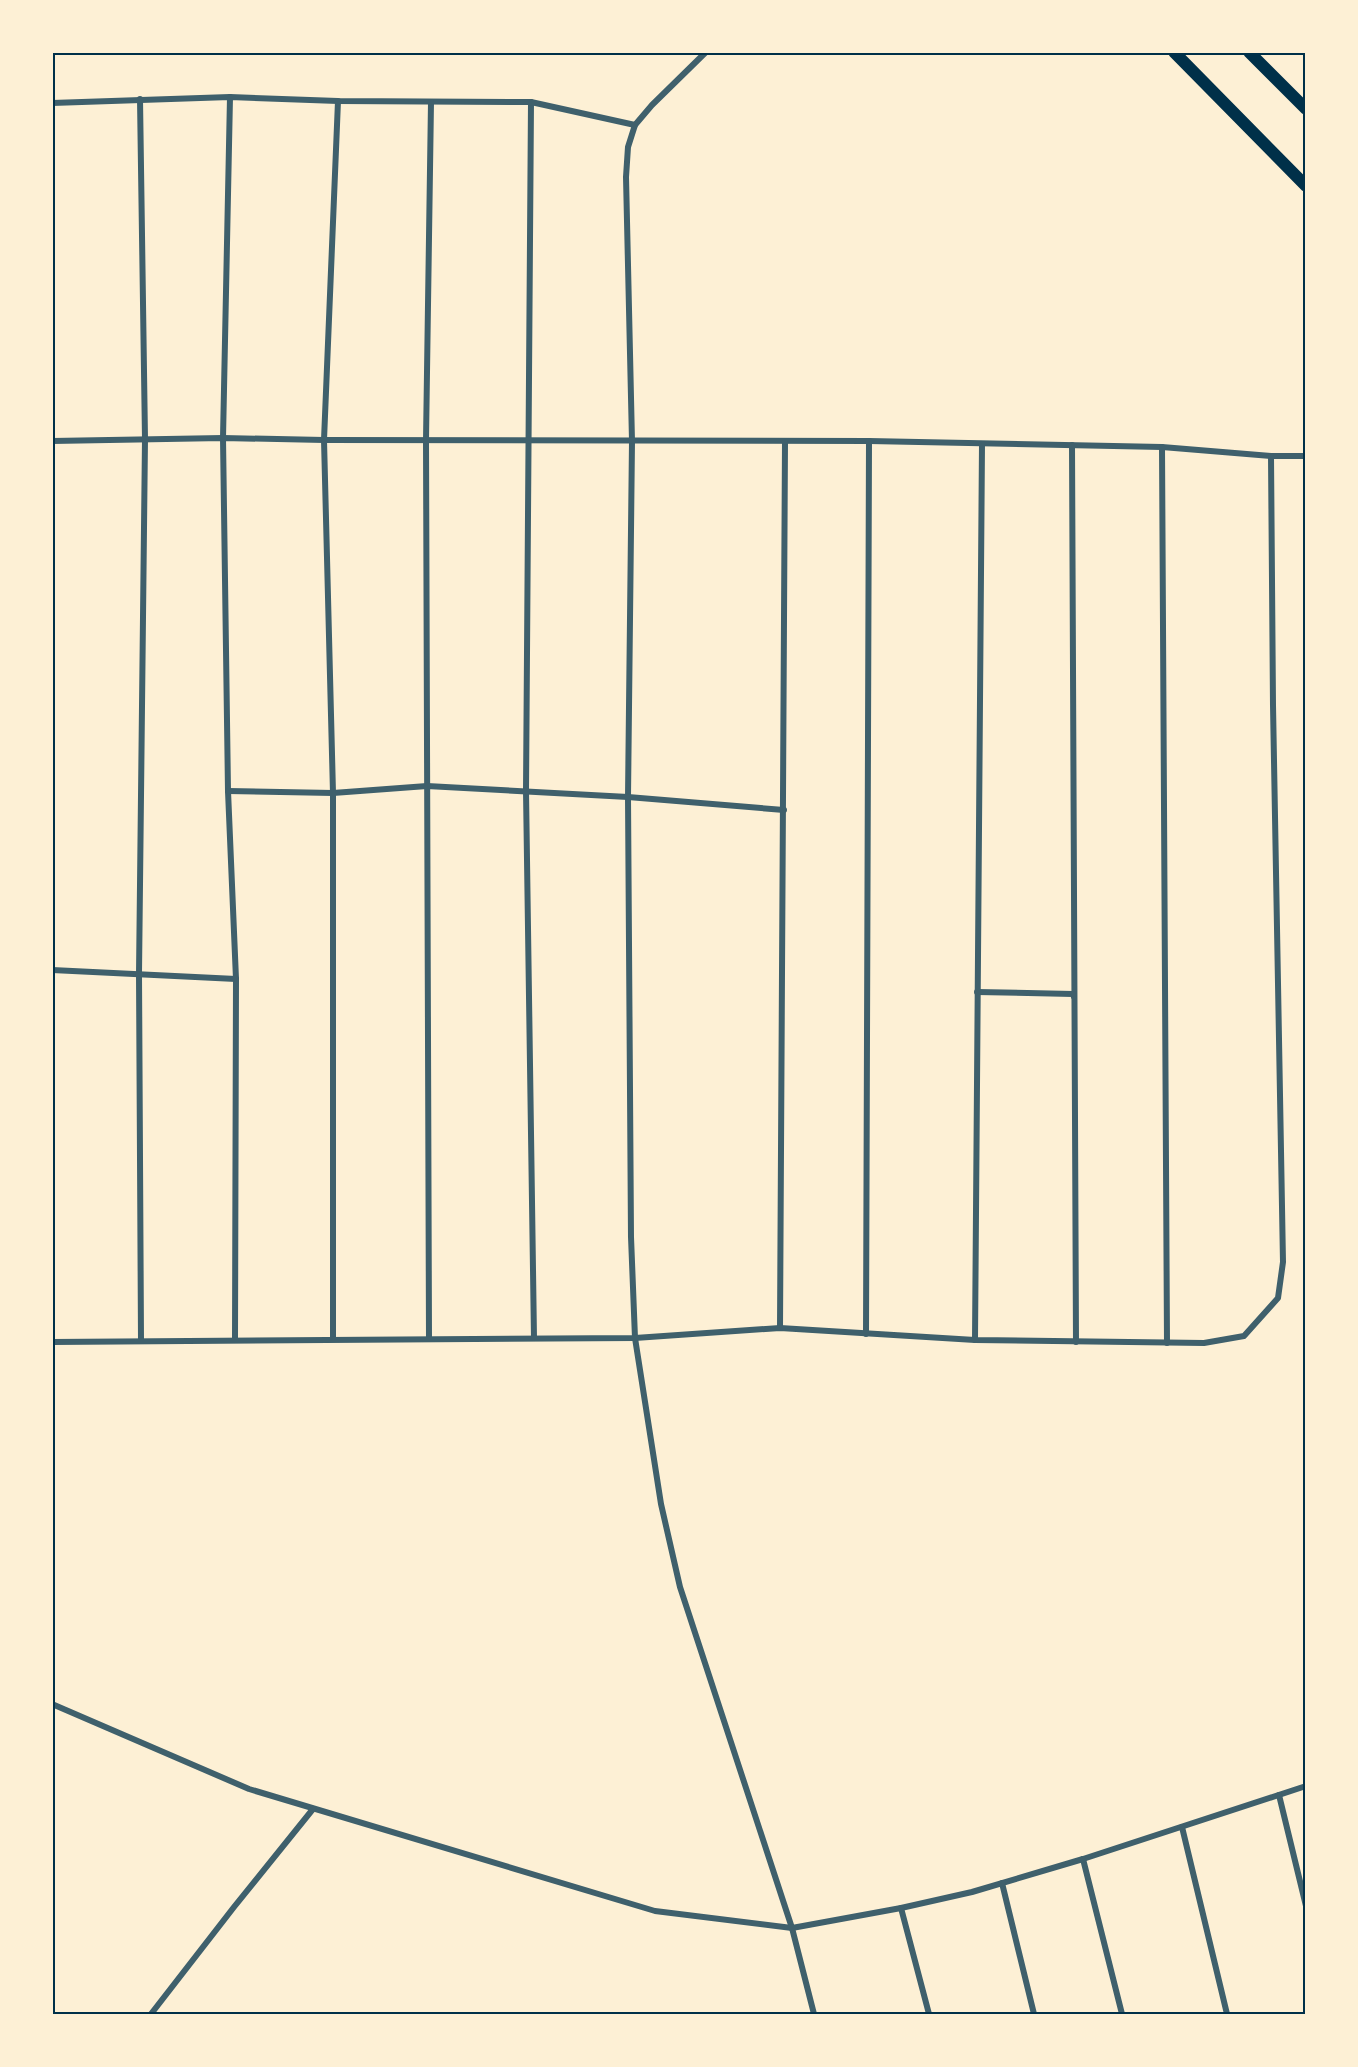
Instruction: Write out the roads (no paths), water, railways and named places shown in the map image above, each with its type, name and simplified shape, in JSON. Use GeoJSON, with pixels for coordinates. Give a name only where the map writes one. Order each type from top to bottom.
{"type":"FeatureCollection","features":[{"type":"Feature","properties":{"kind":"main road"},"geometry":{"type":"LineString","coordinates":[[1174,52],[1305,186]]}},
{"type":"Feature","properties":{"kind":"main road"},"geometry":{"type":"LineString","coordinates":[[1249,52],[1305,109]]}},
{"type":"Feature","properties":{"kind":"street"},"geometry":{"type":"LineString","coordinates":[[706,52],[634,125],[628,147],[626,177],[632,441],[628,797],[631,1237],[635,1338],[661,1504],[680,1587],[792,1928],[814,2014]]}},
{"type":"Feature","properties":{"kind":"street"},"geometry":{"type":"LineString","coordinates":[[52,103],[230,97],[338,101],[531,102],[634,125]]}},
{"type":"Feature","properties":{"kind":"street"},"geometry":{"type":"LineString","coordinates":[[230,97],[223,438],[228,791],[236,979],[235,1340]]}},
{"type":"Feature","properties":{"kind":"street"},"geometry":{"type":"LineString","coordinates":[[140,99],[145,439],[140,974],[141,1340]]}},
{"type":"Feature","properties":{"kind":"street"},"geometry":{"type":"LineString","coordinates":[[333,1339],[333,793],[324,440],[338,101]]}},
{"type":"Feature","properties":{"kind":"street"},"geometry":{"type":"LineString","coordinates":[[429,1338],[426,440],[431,102]]}},
{"type":"Feature","properties":{"kind":"street"},"geometry":{"type":"LineString","coordinates":[[531,102],[526,791],[534,1338]]}},
{"type":"Feature","properties":{"kind":"street"},"geometry":{"type":"LineString","coordinates":[[52,441],[223,438],[869,441],[1162,447],[1271,456],[1305,456]]}},
{"type":"Feature","properties":{"kind":"street"},"geometry":{"type":"LineString","coordinates":[[866,1334],[869,441]]}},
{"type":"Feature","properties":{"kind":"street"},"geometry":{"type":"LineString","coordinates":[[780,1328],[785,442]]}},
{"type":"Feature","properties":{"kind":"street"},"geometry":{"type":"LineString","coordinates":[[975,1340],[981,444]]}},
{"type":"Feature","properties":{"kind":"street"},"geometry":{"type":"LineString","coordinates":[[1072,445],[1076,1342]]}},
{"type":"Feature","properties":{"kind":"street"},"geometry":{"type":"LineString","coordinates":[[1162,447],[1167,1342]]}},
{"type":"Feature","properties":{"kind":"street"},"geometry":{"type":"LineString","coordinates":[[52,1342],[635,1338],[780,1328],[975,1340],[1076,1342],[1204,1343],[1245,1336],[1278,1298],[1283,1262],[1273,717],[1271,456]]}},
{"type":"Feature","properties":{"kind":"street"},"geometry":{"type":"LineString","coordinates":[[228,791],[333,793],[427,786],[628,797],[784,810]]}},
{"type":"Feature","properties":{"kind":"street"},"geometry":{"type":"LineString","coordinates":[[52,970],[236,979]]}},
{"type":"Feature","properties":{"kind":"street"},"geometry":{"type":"LineString","coordinates":[[977,992],[1073,994],[1074,997]]}},
{"type":"Feature","properties":{"kind":"street"},"geometry":{"type":"LineString","coordinates":[[52,1704],[249,1789],[313,1809],[655,1911],[792,1928],[972,1892],[1305,1786]]}},
{"type":"Feature","properties":{"kind":"street"},"geometry":{"type":"LineString","coordinates":[[1279,1795],[1305,1906]]}},
{"type":"Feature","properties":{"kind":"street"},"geometry":{"type":"LineString","coordinates":[[151,2014],[313,1809]]}},
{"type":"Feature","properties":{"kind":"street"},"geometry":{"type":"LineString","coordinates":[[1182,1827],[1227,2014]]}},
{"type":"Feature","properties":{"kind":"street"},"geometry":{"type":"LineString","coordinates":[[1083,1858],[1122,2014]]}},
{"type":"Feature","properties":{"kind":"street"},"geometry":{"type":"LineString","coordinates":[[1002,1883],[1034,2014]]}},
{"type":"Feature","properties":{"kind":"street"},"geometry":{"type":"LineString","coordinates":[[901,1908],[929,2014]]}}]}
